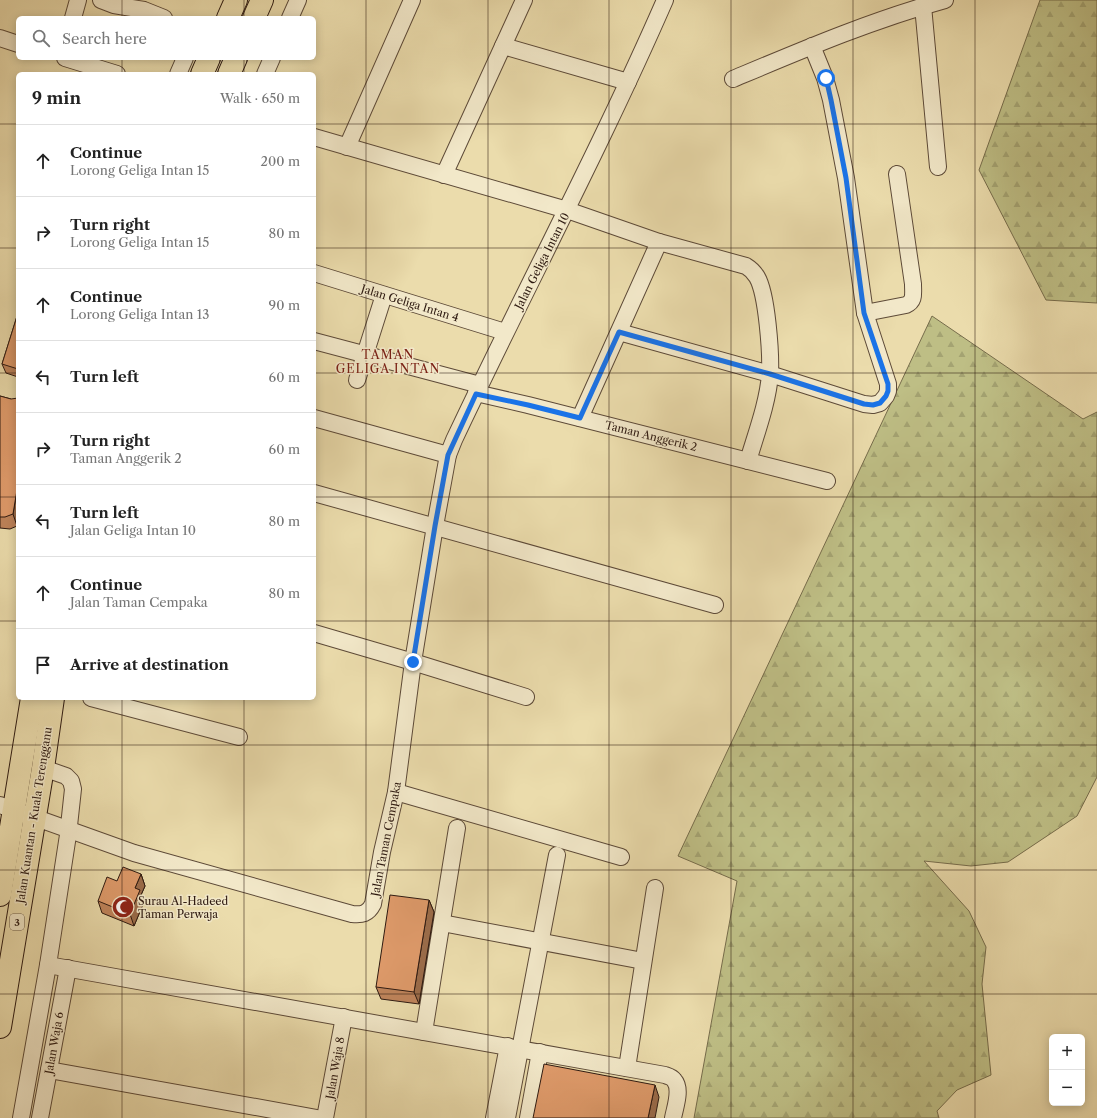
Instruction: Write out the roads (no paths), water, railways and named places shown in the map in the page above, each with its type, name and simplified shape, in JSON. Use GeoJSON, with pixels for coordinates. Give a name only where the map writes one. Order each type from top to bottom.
{"type":"FeatureCollection","features":[{"type":"Feature","properties":{"kind":"highway"},"geometry":{"type":"LineString","coordinates":[[229,16],[236,0]]}},
{"type":"Feature","properties":{"kind":"highway"},"geometry":{"type":"LineString","coordinates":[[255,16],[262,0]]}},
{"type":"Feature","properties":{"kind":"highway"},"geometry":{"type":"LineString","coordinates":[[203,72],[208,60]]}},
{"type":"Feature","properties":{"kind":"highway"},"geometry":{"type":"LineString","coordinates":[[230,72],[235,60]]}},
{"type":"Feature","properties":{"kind":"highway","name":"Jalan Kuantan - Kuala Terengganu"},"geometry":{"type":"LineString","coordinates":[[0,895],[16,811],[32,700]]}},
{"type":"Feature","properties":{"kind":"highway","name":"Jalan Kuantan - Kuala Terengganu"},"geometry":{"type":"LineString","coordinates":[[0,1027],[16,811],[43,768],[53,700]]}},
{"type":"Feature","properties":{"kind":"street"},"geometry":{"type":"LineString","coordinates":[[74,16],[78,0]]}},
{"type":"Feature","properties":{"kind":"street"},"geometry":{"type":"LineString","coordinates":[[101,0],[114,5],[144,10],[159,16]]}},
{"type":"Feature","properties":{"kind":"street"},"geometry":{"type":"LineString","coordinates":[[291,16],[298,0]]}},
{"type":"Feature","properties":{"kind":"street"},"geometry":{"type":"LineString","coordinates":[[347,147],[412,0]]}},
{"type":"Feature","properties":{"kind":"street"},"geometry":{"type":"LineString","coordinates":[[444,175],[524,0]]}},
{"type":"Feature","properties":{"kind":"street","name":"Jalan Geliga Intan 10"},"geometry":{"type":"LineString","coordinates":[[435,526],[448,455],[505,332],[567,210],[665,0]]}},
{"type":"Feature","properties":{"kind":"street"},"geometry":{"type":"LineString","coordinates":[[733,78],[924,3],[944,0]]}},
{"type":"Feature","properties":{"kind":"street"},"geometry":{"type":"LineString","coordinates":[[924,3],[938,167]]}},
{"type":"Feature","properties":{"kind":"street"},"geometry":{"type":"LineString","coordinates":[[0,38],[16,43]]}},
{"type":"Feature","properties":{"kind":"street"},"geometry":{"type":"LineString","coordinates":[[503,46],[628,82]]}},
{"type":"Feature","properties":{"kind":"street"},"geometry":{"type":"LineString","coordinates":[[619,332],[770,374],[864,404],[873,405],[880,403],[886,396],[888,384],[864,313],[846,178],[831,100],[826,78],[812,46]]}},
{"type":"Feature","properties":{"kind":"street"},"geometry":{"type":"LineString","coordinates":[[71,60],[110,72]]}},
{"type":"Feature","properties":{"kind":"street"},"geometry":{"type":"LineString","coordinates":[[179,72],[184,60]]}},
{"type":"Feature","properties":{"kind":"street"},"geometry":{"type":"LineString","coordinates":[[266,72],[271,60]]}},
{"type":"Feature","properties":{"kind":"street"},"geometry":{"type":"LineString","coordinates":[[316,139],[567,210],[659,242],[746,266],[754,271],[761,287],[768,324],[770,374],[762,414],[748,461]]}},
{"type":"Feature","properties":{"kind":"street"},"geometry":{"type":"LineString","coordinates":[[864,313],[906,305],[913,299],[913,284],[897,174]]}},
{"type":"Feature","properties":{"kind":"street"},"geometry":{"type":"LineString","coordinates":[[580,418],[659,242]]}},
{"type":"Feature","properties":{"kind":"street","name":"Jalan Geliga Intan 4"},"geometry":{"type":"LineString","coordinates":[[316,274],[505,332]]}},
{"type":"Feature","properties":{"kind":"street"},"geometry":{"type":"LineString","coordinates":[[357,380],[384,295]]}},
{"type":"Feature","properties":{"kind":"street","name":"Taman Anggerik 2"},"geometry":{"type":"LineString","coordinates":[[316,342],[528,405],[827,481]]}},
{"type":"Feature","properties":{"kind":"street"},"geometry":{"type":"LineString","coordinates":[[316,419],[448,455]]}},
{"type":"Feature","properties":{"kind":"street"},"geometry":{"type":"LineString","coordinates":[[316,494],[715,605]]}},
{"type":"Feature","properties":{"kind":"street","name":"Jalan Taman Cempaka"},"geometry":{"type":"LineString","coordinates":[[68,829],[134,853],[352,914],[361,915],[370,910],[374,904],[382,852],[396,792],[413,662],[435,526]]}},
{"type":"Feature","properties":{"kind":"street"},"geometry":{"type":"LineString","coordinates":[[316,634],[526,697]]}},
{"type":"Feature","properties":{"kind":"street"},"geometry":{"type":"LineString","coordinates":[[99,700],[240,737]]}},
{"type":"Feature","properties":{"kind":"street"},"geometry":{"type":"LineString","coordinates":[[21,1118],[48,965],[73,789],[71,781],[66,776],[43,768]]}},
{"type":"Feature","properties":{"kind":"street"},"geometry":{"type":"LineString","coordinates":[[396,792],[621,857]]}},
{"type":"Feature","properties":{"kind":"street"},"geometry":{"type":"LineString","coordinates":[[16,811],[68,829]]}},
{"type":"Feature","properties":{"kind":"street"},"geometry":{"type":"LineString","coordinates":[[424,1032],[457,828]]}},
{"type":"Feature","properties":{"kind":"street"},"geometry":{"type":"LineString","coordinates":[[494,1118],[514,1048],[540,941],[557,855]]}},
{"type":"Feature","properties":{"kind":"street"},"geometry":{"type":"LineString","coordinates":[[627,1068],[655,888]]}},
{"type":"Feature","properties":{"kind":"street"},"geometry":{"type":"LineString","coordinates":[[442,923],[643,961]]}},
{"type":"Feature","properties":{"kind":"street"},"geometry":{"type":"LineString","coordinates":[[48,965],[665,1075],[673,1079],[677,1086],[673,1118]]}},
{"type":"Feature","properties":{"kind":"street","name":"Jalan Waja 6"},"geometry":{"type":"LineString","coordinates":[[40,1118],[68,968]]}},
{"type":"Feature","properties":{"kind":"street","name":"Jalan Waja 8"},"geometry":{"type":"LineString","coordinates":[[326,1118],[344,1017]]}},
{"type":"Feature","properties":{"kind":"street"},"geometry":{"type":"LineString","coordinates":[[507,1118],[514,1048]]}},
{"type":"Feature","properties":{"kind":"street"},"geometry":{"type":"LineString","coordinates":[[528,1118],[540,1052]]}},
{"type":"Feature","properties":{"kind":"street"},"geometry":{"type":"LineString","coordinates":[[49,1070],[317,1118]]}},
{"type":"Feature","properties":{"kind":"place","name":"Surau Al-Hadeed Taman Perwaja"},"geometry":{"type":"Point","coordinates":[123,907]}},
{"type":"Feature","properties":{"kind":"district","name":"TAMAN GELIGA INTAN"},"geometry":{"type":"Point","coordinates":[388,362]}}]}
